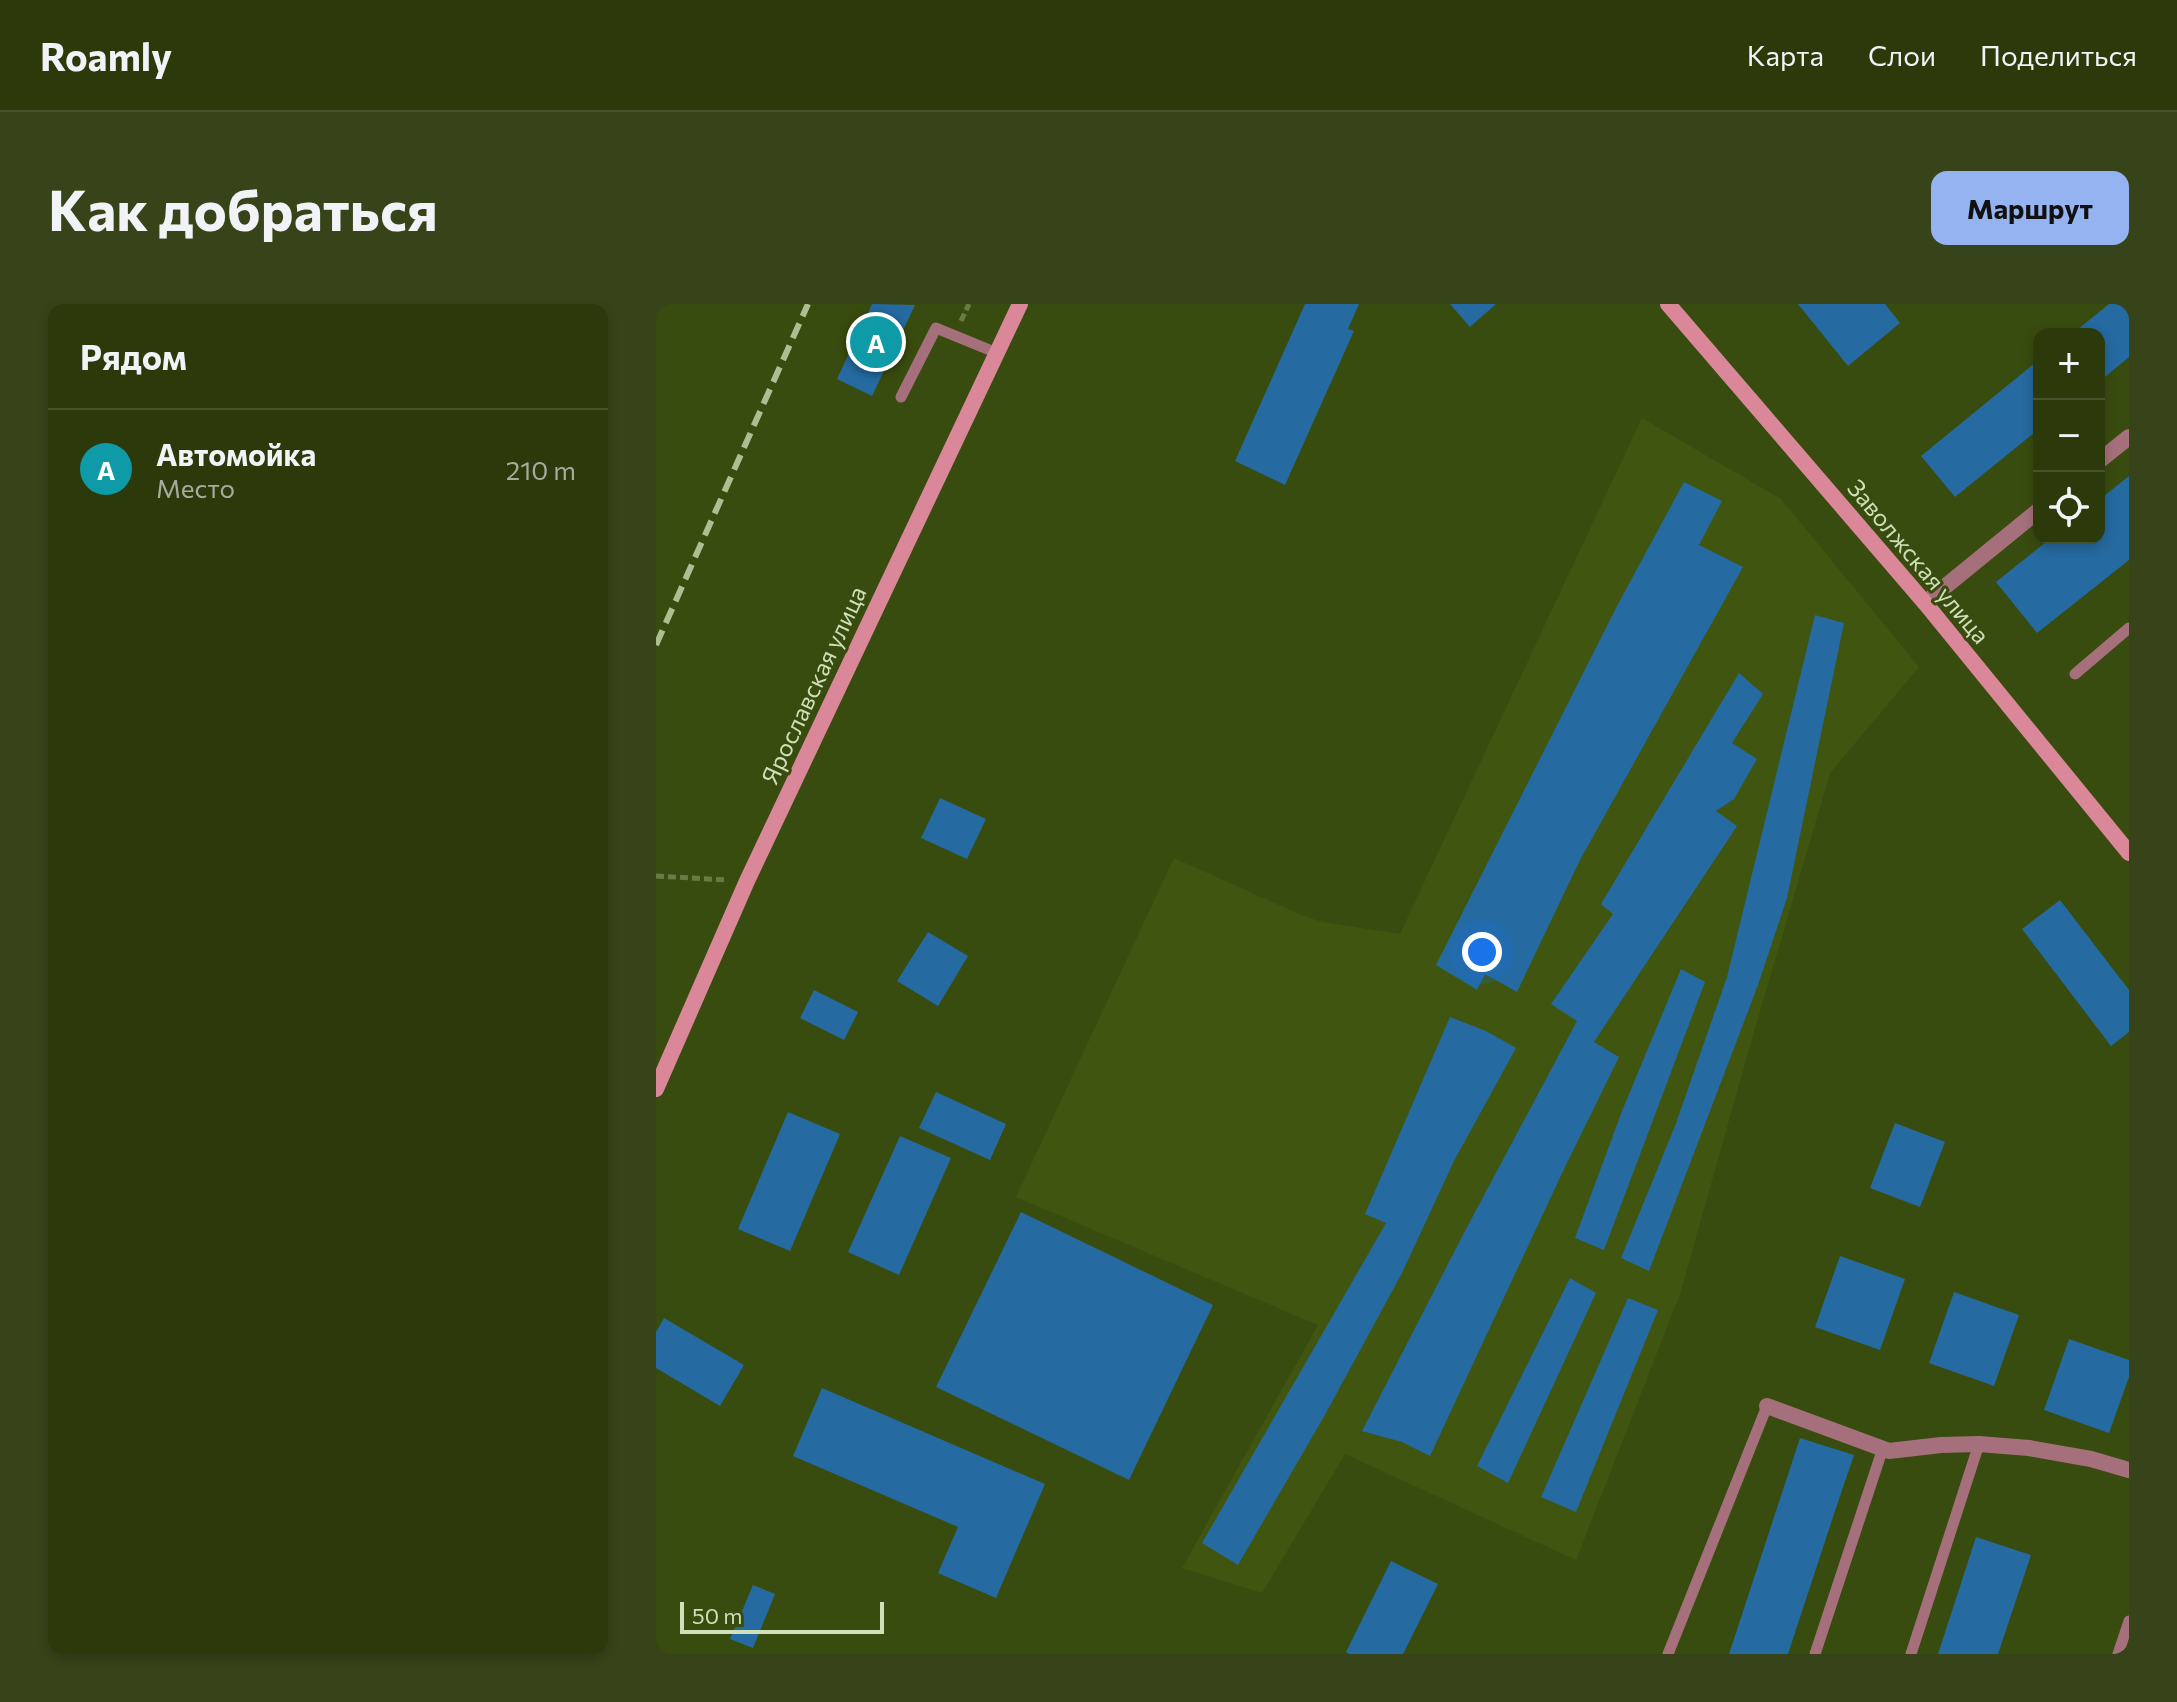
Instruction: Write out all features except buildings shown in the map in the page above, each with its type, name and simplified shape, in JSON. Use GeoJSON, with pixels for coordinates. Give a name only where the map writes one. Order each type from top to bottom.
{"type":"FeatureCollection","features":[{"type":"Feature","properties":{"kind":"main road","name":"Ярославская улица"},"geometry":{"type":"LineString","coordinates":[[656,1089],[747,881],[1020,304]]}},
{"type":"Feature","properties":{"kind":"main road","name":"Заволжская улица"},"geometry":{"type":"LineString","coordinates":[[1668,304],[1925,603],[2129,853]]}},
{"type":"Feature","properties":{"kind":"street"},"geometry":{"type":"LineString","coordinates":[[2105,456],[2129,437]]}},
{"type":"Feature","properties":{"kind":"street"},"geometry":{"type":"LineString","coordinates":[[1925,603],[2033,515]]}},
{"type":"Feature","properties":{"kind":"street"},"geometry":{"type":"LineString","coordinates":[[1767,1406],[1889,1451],[1979,1444],[2029,1448],[2091,1459],[2129,1470]]}},
{"type":"Feature","properties":{"kind":"lane"},"geometry":{"type":"LineString","coordinates":[[901,397],[936,328],[997,353]]}},
{"type":"Feature","properties":{"kind":"lane"},"geometry":{"type":"LineString","coordinates":[[2075,674],[2129,628]]}},
{"type":"Feature","properties":{"kind":"lane"},"geometry":{"type":"LineString","coordinates":[[1668,1654],[1767,1406]]}},
{"type":"Feature","properties":{"kind":"lane"},"geometry":{"type":"LineString","coordinates":[[1911,1654],[1979,1444]]}},
{"type":"Feature","properties":{"kind":"lane"},"geometry":{"type":"LineString","coordinates":[[1815,1654],[1883,1448]]}},
{"type":"Feature","properties":{"kind":"lane"},"geometry":{"type":"LineString","coordinates":[[2118,1654],[2129,1621]]}},
{"type":"Feature","properties":{"kind":"path"},"geometry":{"type":"LineString","coordinates":[[656,876],[747,881]]}},
{"type":"Feature","properties":{"kind":"shaded area"},"geometry":{"type":"Polygon","coordinates":[[[1642,418],[1781,499],[1919,667],[1830,773],[1680,1294],[1576,1560],[1345,1454],[1262,1593],[1182,1568],[1318,1325],[1016,1197],[1174,858],[1301,915],[1322,922],[1400,934],[1642,418]]]}},
{"type":"Feature","properties":{"kind":"railway"},"geometry":{"type":"LineString","coordinates":[[656,645],[808,304]]}},
{"type":"Feature","properties":{"kind":"place","name":"Автомойка"},"geometry":{"type":"Point","coordinates":[876,342]}}]}
